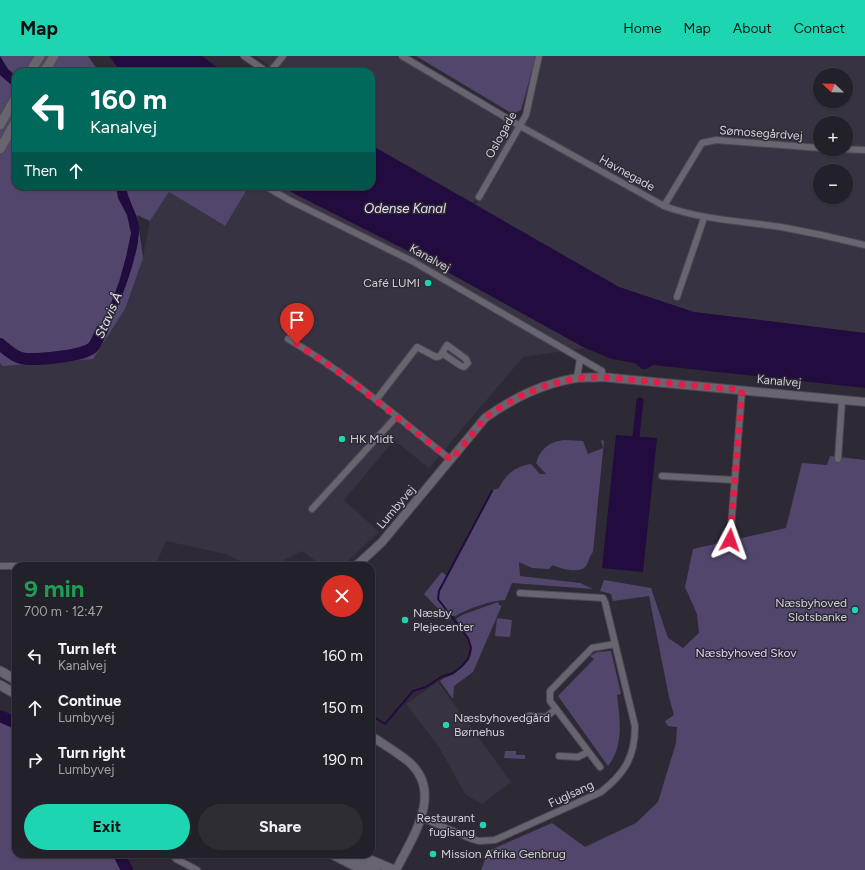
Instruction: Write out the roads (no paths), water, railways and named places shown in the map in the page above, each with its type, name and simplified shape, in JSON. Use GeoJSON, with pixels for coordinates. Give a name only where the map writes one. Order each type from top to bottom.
{"type":"FeatureCollection","features":[{"type":"Feature","properties":{"kind":"main road"},"geometry":{"type":"LineString","coordinates":[[32,68],[40,56]]}},
{"type":"Feature","properties":{"kind":"main road"},"geometry":{"type":"LineString","coordinates":[[46,68],[54,56]]}},
{"type":"Feature","properties":{"kind":"main road"},"geometry":{"type":"LineString","coordinates":[[0,125],[12,104]]}},
{"type":"Feature","properties":{"kind":"main road"},"geometry":{"type":"LineString","coordinates":[[0,149],[12,128]]}},
{"type":"Feature","properties":{"kind":"main road"},"geometry":{"type":"LineString","coordinates":[[0,670],[12,678]]}},
{"type":"Feature","properties":{"kind":"main road"},"geometry":{"type":"LineString","coordinates":[[0,685],[12,692]]}},
{"type":"Feature","properties":{"kind":"main road"},"geometry":{"type":"LineString","coordinates":[[340,858],[363,870]]}},
{"type":"Feature","properties":{"kind":"main road"},"geometry":{"type":"LineString","coordinates":[[366,858],[395,870]]}},
{"type":"Feature","properties":{"kind":"street"},"geometry":{"type":"LineString","coordinates":[[244,56],[261,68]]}},
{"type":"Feature","properties":{"kind":"street"},"geometry":{"type":"LineString","coordinates":[[273,68],[283,56]]}},
{"type":"Feature","properties":{"kind":"street","name":"Havnegade"},"geometry":{"type":"LineString","coordinates":[[402,56],[520,126],[664,206],[704,218],[782,228],[865,244]]}},
{"type":"Feature","properties":{"kind":"street","name":"Oslogade"},"geometry":{"type":"LineString","coordinates":[[479,197],[526,115],[540,56]]}},
{"type":"Feature","properties":{"kind":"street","name":"Sømosegårdvej"},"geometry":{"type":"LineString","coordinates":[[664,206],[702,143],[716,140],[813,147]]}},
{"type":"Feature","properties":{"kind":"street"},"geometry":{"type":"LineString","coordinates":[[853,150],[865,150]]}},
{"type":"Feature","properties":{"kind":"street","name":"Kanalvej"},"geometry":{"type":"LineString","coordinates":[[272,190],[412,262],[602,371],[602,377],[865,402]]}},
{"type":"Feature","properties":{"kind":"street"},"geometry":{"type":"LineString","coordinates":[[677,297],[704,218]]}},
{"type":"Feature","properties":{"kind":"street"},"geometry":{"type":"LineString","coordinates":[[288,339],[308,350],[376,400],[451,460]]}},
{"type":"Feature","properties":{"kind":"street"},"geometry":{"type":"LineString","coordinates":[[376,400],[417,347],[436,357],[440,356],[442,353]]}},
{"type":"Feature","properties":{"kind":"street"},"geometry":{"type":"LineString","coordinates":[[578,378],[580,359]]}},
{"type":"Feature","properties":{"kind":"street","name":"Lumbyvej"},"geometry":{"type":"LineString","coordinates":[[360,562],[382,542],[485,418],[505,404],[544,386],[578,378],[602,377]]}},
{"type":"Feature","properties":{"kind":"street"},"geometry":{"type":"LineString","coordinates":[[730,540],[742,390]]}},
{"type":"Feature","properties":{"kind":"street"},"geometry":{"type":"LineString","coordinates":[[838,459],[842,400]]}},
{"type":"Feature","properties":{"kind":"street"},"geometry":{"type":"LineString","coordinates":[[312,509],[396,417]]}},
{"type":"Feature","properties":{"kind":"street"},"geometry":{"type":"LineString","coordinates":[[662,476],[735,480]]}},
{"type":"Feature","properties":{"kind":"street"},"geometry":{"type":"LineString","coordinates":[[0,566],[12,566]]}},
{"type":"Feature","properties":{"kind":"street","name":"Fuglsang"},"geometry":{"type":"LineString","coordinates":[[422,818],[472,839],[487,841],[495,840],[601,792],[615,782],[625,769],[632,754],[635,726],[616,644],[603,598],[520,593]]}},
{"type":"Feature","properties":{"kind":"street","name":"Fuglsang"},"geometry":{"type":"LineString","coordinates":[[600,767],[550,701],[550,691],[592,648],[616,644]]}},
{"type":"Feature","properties":{"kind":"street"},"geometry":{"type":"LineString","coordinates":[[529,716],[546,717],[556,709]]}},
{"type":"Feature","properties":{"kind":"street"},"geometry":{"type":"LineString","coordinates":[[375,739],[415,768],[420,776],[425,793],[425,805],[422,818],[395,870]]}},
{"type":"Feature","properties":{"kind":"street"},"geometry":{"type":"LineString","coordinates":[[559,756],[578,757],[588,752]]}},
{"type":"Feature","properties":{"kind":"street"},"geometry":{"type":"LineString","coordinates":[[175,858],[197,870]]}},
{"type":"Feature","properties":{"kind":"street"},"geometry":{"type":"LineString","coordinates":[[342,858],[376,870]]}},
{"type":"Feature","properties":{"kind":"water"},"geometry":{"type":"Polygon","coordinates":[[[0,56],[12,72],[12,86],[0,75],[0,56]]]}},
{"type":"Feature","properties":{"kind":"water"},"geometry":{"type":"Polygon","coordinates":[[[109,56],[202,56],[218,68],[118,68],[109,56]]]}},
{"type":"Feature","properties":{"kind":"water","name":"Odense Kanal"},"geometry":{"type":"Polygon","coordinates":[[[375,147],[619,287],[694,312],[865,333],[865,388],[653,365],[646,369],[642,369],[635,363],[612,359],[585,348],[424,259],[288,190],[375,190],[375,147]]]}},
{"type":"Feature","properties":{"kind":"water"},"geometry":{"type":"Polygon","coordinates":[[[117,190],[127,190],[138,221],[138,242],[131,270],[122,296],[97,348],[92,342],[105,319],[119,282],[131,233],[127,215],[118,198],[117,190]]]}},
{"type":"Feature","properties":{"kind":"water"},"geometry":{"type":"Polygon","coordinates":[[[616,435],[657,438],[643,572],[602,568],[616,435]]]}},
{"type":"Feature","properties":{"kind":"waterway","name":"Stavis Å"},"geometry":{"type":"LineString","coordinates":[[0,344],[12,354],[21,358],[36,359],[58,357],[80,353],[93,347],[102,330]]}},
{"type":"Feature","properties":{"kind":"waterway"},"geometry":{"type":"LineString","coordinates":[[636,436],[640,401]]}},
{"type":"Feature","properties":{"kind":"waterway"},"geometry":{"type":"LineString","coordinates":[[375,718],[385,724],[413,691],[426,687],[441,677],[453,673],[468,659],[471,648],[468,638],[438,599],[439,591],[492,491]]}},
{"type":"Feature","properties":{"kind":"waterway","name":"Stavis Å"},"geometry":{"type":"LineString","coordinates":[[0,716],[12,721]]}},
{"type":"Feature","properties":{"kind":"waterway","name":"Stavis Å"},"geometry":{"type":"LineString","coordinates":[[121,858],[127,870]]}},
{"type":"Feature","properties":{"kind":"place","name":"Café LUMI"},"geometry":{"type":"Point","coordinates":[428,283]}},
{"type":"Feature","properties":{"kind":"place","name":"HK Midt"},"geometry":{"type":"Point","coordinates":[342,439]}},
{"type":"Feature","properties":{"kind":"place","name":"Næsbyhoved Slotsbanke"},"geometry":{"type":"Point","coordinates":[855,610]}},
{"type":"Feature","properties":{"kind":"place","name":"Næsby Plejecenter"},"geometry":{"type":"Point","coordinates":[405,620]}},
{"type":"Feature","properties":{"kind":"place","name":"Næsbyhovedgård Børnehus"},"geometry":{"type":"Point","coordinates":[446,725]}},
{"type":"Feature","properties":{"kind":"place","name":"Restaurant fuglsang"},"geometry":{"type":"Point","coordinates":[483,825]}},
{"type":"Feature","properties":{"kind":"place","name":"Mission Afrika Genbrug"},"geometry":{"type":"Point","coordinates":[433,854]}},
{"type":"Feature","properties":{"kind":"park label","name":"Næsbyhoved Skov"},"geometry":{"type":"Point","coordinates":[746,653]}}]}
